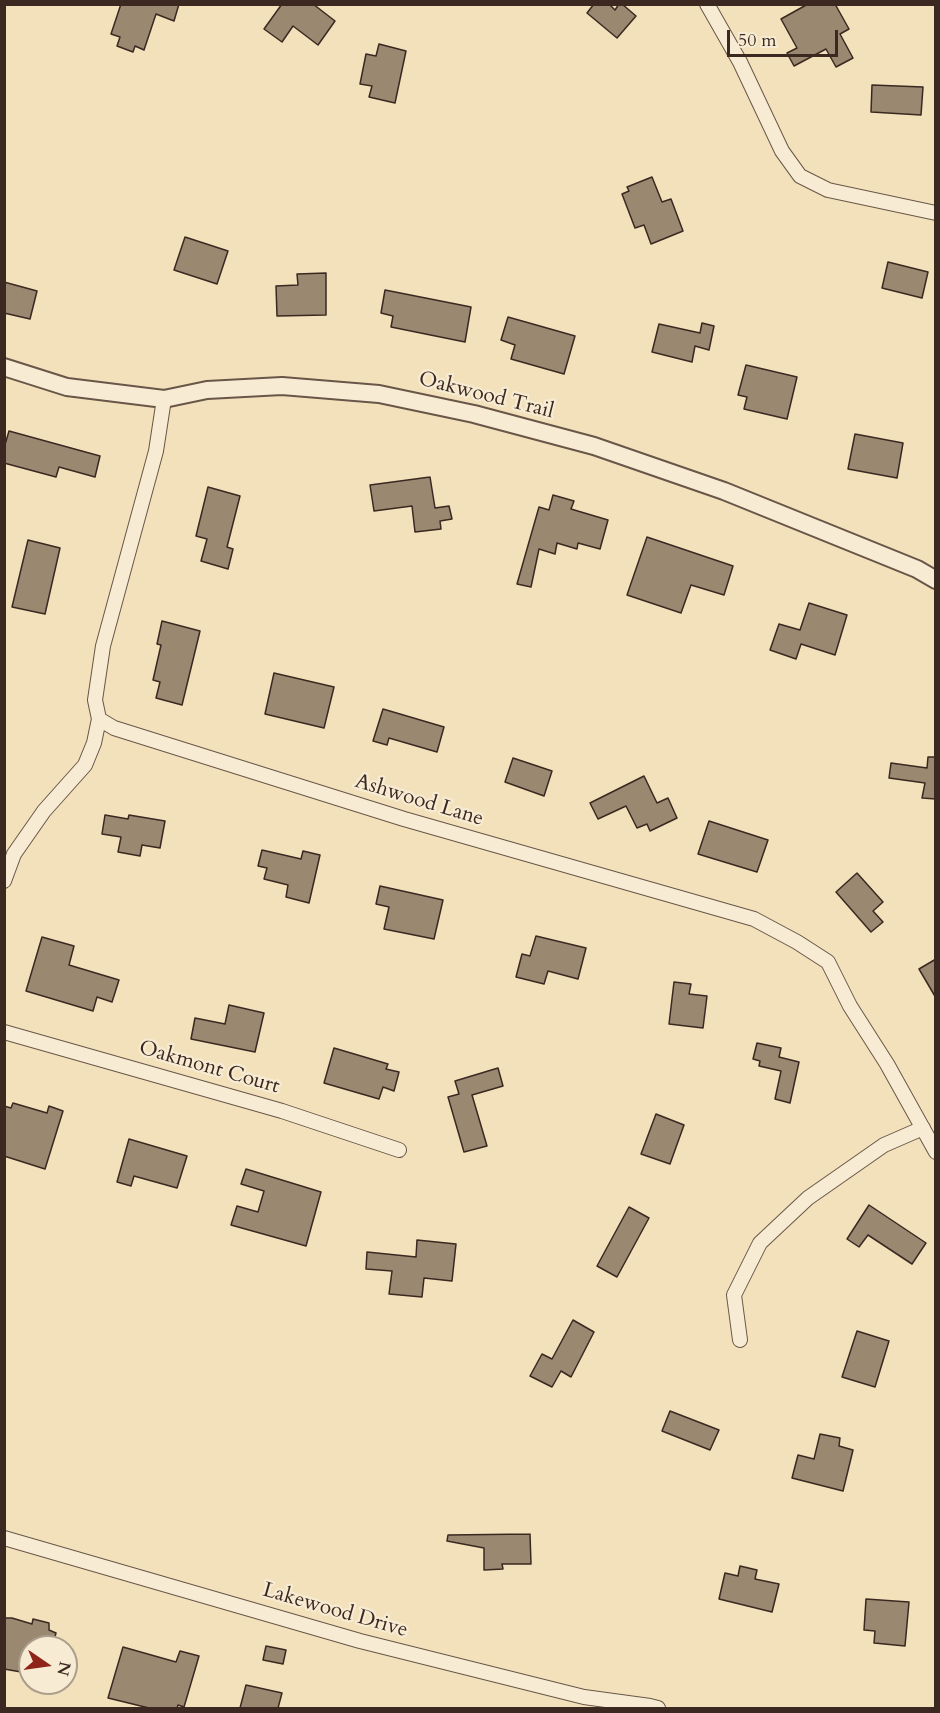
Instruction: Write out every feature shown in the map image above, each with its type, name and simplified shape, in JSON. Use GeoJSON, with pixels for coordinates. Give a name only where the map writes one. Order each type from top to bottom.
{"type":"FeatureCollection","features":[{"type":"Feature","properties":{"kind":"street"},"geometry":{"type":"LineString","coordinates":[[707,4],[740,62],[782,152],[800,176],[828,190],[936,213]]}},
{"type":"Feature","properties":{"kind":"street","name":"Oakwood Trail"},"geometry":{"type":"LineString","coordinates":[[4,367],[67,387],[164,399],[207,390],[282,386],[379,394],[474,414],[594,446],[724,491],[917,568],[936,580]]}},
{"type":"Feature","properties":{"kind":"street"},"geometry":{"type":"LineString","coordinates":[[4,881],[14,854],[44,812],[85,765],[94,743],[99,719],[95,700],[103,646],[156,451],[164,399]]}},
{"type":"Feature","properties":{"kind":"street","name":"Ashwood Lane"},"geometry":{"type":"LineString","coordinates":[[99,719],[114,728],[404,819],[754,919],[828,962],[850,1006],[936,1152]]}},
{"type":"Feature","properties":{"kind":"street","name":"Oakmont Court"},"geometry":{"type":"LineString","coordinates":[[4,1032],[282,1111],[399,1150]]}},
{"type":"Feature","properties":{"kind":"street"},"geometry":{"type":"LineString","coordinates":[[740,1340],[734,1295],[760,1243],[808,1198],[884,1144],[923,1128]]}},
{"type":"Feature","properties":{"kind":"street","name":"Lakewood Drive"},"geometry":{"type":"LineString","coordinates":[[4,1538],[360,1641],[584,1697],[658,1708]]}},
{"type":"Feature","properties":{"kind":"building"},"geometry":{"type":"Polygon","coordinates":[[[121,4],[179,4],[174,21],[156,14],[144,50],[135,46],[133,52],[117,46],[120,37],[111,34],[121,4]]]}},
{"type":"Feature","properties":{"kind":"building"},"geometry":{"type":"Polygon","coordinates":[[[282,4],[313,4],[335,21],[318,45],[293,26],[282,42],[264,29],[282,4]]]}},
{"type":"Feature","properties":{"kind":"building"},"geometry":{"type":"Polygon","coordinates":[[[594,4],[609,4],[615,10],[619,4],[622,4],[636,16],[617,38],[587,13],[594,4]]]}},
{"type":"Feature","properties":{"kind":"building"},"geometry":{"type":"Polygon","coordinates":[[[808,4],[835,4],[849,29],[840,34],[853,58],[836,67],[826,49],[794,66],[787,53],[797,48],[781,19],[808,4]]]}},
{"type":"Feature","properties":{"kind":"building"},"geometry":{"type":"Polygon","coordinates":[[[379,44],[406,51],[395,103],[369,97],[372,86],[360,84],[366,54],[376,56],[379,44]]]}},
{"type":"Feature","properties":{"kind":"building"},"geometry":{"type":"Polygon","coordinates":[[[872,85],[923,87],[921,115],[871,112],[872,85]]]}},
{"type":"Feature","properties":{"kind":"building"},"geometry":{"type":"Polygon","coordinates":[[[652,177],[662,202],[671,199],[683,231],[651,244],[644,225],[635,228],[622,194],[629,191],[627,187],[652,177]]]}},
{"type":"Feature","properties":{"kind":"building"},"geometry":{"type":"Polygon","coordinates":[[[185,237],[228,251],[217,284],[174,270],[185,237]]]}},
{"type":"Feature","properties":{"kind":"building"},"geometry":{"type":"Polygon","coordinates":[[[888,262],[928,272],[922,298],[882,288],[888,262]]]}},
{"type":"Feature","properties":{"kind":"building"},"geometry":{"type":"Polygon","coordinates":[[[326,273],[326,315],[277,316],[276,286],[298,285],[297,274],[326,273]]]}},
{"type":"Feature","properties":{"kind":"building"},"geometry":{"type":"Polygon","coordinates":[[[4,282],[37,291],[30,319],[4,313],[4,282]]]}},
{"type":"Feature","properties":{"kind":"building"},"geometry":{"type":"Polygon","coordinates":[[[385,290],[471,307],[465,342],[391,327],[393,316],[381,313],[385,290]]]}},
{"type":"Feature","properties":{"kind":"building"},"geometry":{"type":"Polygon","coordinates":[[[508,317],[575,336],[564,374],[511,359],[515,345],[501,340],[508,317]]]}},
{"type":"Feature","properties":{"kind":"building"},"geometry":{"type":"Polygon","coordinates":[[[702,323],[714,326],[709,350],[695,346],[692,362],[652,352],[659,324],[700,333],[702,323]]]}},
{"type":"Feature","properties":{"kind":"building"},"geometry":{"type":"Polygon","coordinates":[[[746,365],[797,377],[787,419],[744,409],[747,397],[738,395],[746,365]]]}},
{"type":"Feature","properties":{"kind":"building"},"geometry":{"type":"Polygon","coordinates":[[[9,431],[100,456],[95,477],[59,467],[56,477],[4,463],[4,448],[9,431]]]}},
{"type":"Feature","properties":{"kind":"building"},"geometry":{"type":"Polygon","coordinates":[[[855,434],[903,443],[897,478],[848,469],[855,434]]]}},
{"type":"Feature","properties":{"kind":"building"},"geometry":{"type":"Polygon","coordinates":[[[430,477],[435,508],[449,506],[452,519],[440,521],[441,529],[415,532],[412,506],[374,511],[370,485],[430,477]]]}},
{"type":"Feature","properties":{"kind":"building"},"geometry":{"type":"Polygon","coordinates":[[[208,487],[240,496],[227,547],[233,549],[228,569],[201,561],[207,539],[196,536],[208,487]]]}},
{"type":"Feature","properties":{"kind":"building"},"geometry":{"type":"Polygon","coordinates":[[[553,495],[574,501],[571,509],[608,520],[600,549],[578,543],[577,549],[557,543],[555,554],[539,549],[531,587],[517,584],[539,507],[549,510],[553,495]]]}},
{"type":"Feature","properties":{"kind":"building"},"geometry":{"type":"Polygon","coordinates":[[[647,537],[733,566],[724,595],[691,585],[681,613],[627,595],[647,537]]]}},
{"type":"Feature","properties":{"kind":"building"},"geometry":{"type":"Polygon","coordinates":[[[28,540],[60,548],[45,614],[12,607],[28,540]]]}},
{"type":"Feature","properties":{"kind":"building"},"geometry":{"type":"Polygon","coordinates":[[[809,603],[847,615],[835,655],[801,644],[796,659],[770,650],[779,624],[800,630],[809,603]]]}},
{"type":"Feature","properties":{"kind":"building"},"geometry":{"type":"Polygon","coordinates":[[[162,621],[200,631],[182,705],[156,698],[160,682],[153,680],[161,645],[157,644],[162,621]]]}},
{"type":"Feature","properties":{"kind":"building"},"geometry":{"type":"Polygon","coordinates":[[[274,673],[334,687],[324,728],[265,714],[274,673]]]}},
{"type":"Feature","properties":{"kind":"building"},"geometry":{"type":"Polygon","coordinates":[[[383,709],[444,727],[437,752],[389,738],[387,745],[373,741],[383,709]]]}},
{"type":"Feature","properties":{"kind":"building"},"geometry":{"type":"Polygon","coordinates":[[[928,757],[936,757],[936,799],[922,798],[925,783],[889,778],[891,763],[927,768],[928,757]]]}},
{"type":"Feature","properties":{"kind":"building"},"geometry":{"type":"Polygon","coordinates":[[[513,758],[552,771],[544,796],[505,782],[513,758]]]}},
{"type":"Feature","properties":{"kind":"building"},"geometry":{"type":"Polygon","coordinates":[[[644,776],[657,803],[668,798],[677,818],[650,831],[647,824],[637,828],[626,806],[598,819],[590,803],[644,776]]]}},
{"type":"Feature","properties":{"kind":"building"},"geometry":{"type":"Polygon","coordinates":[[[105,815],[128,819],[129,815],[165,821],[160,848],[142,845],[140,856],[118,852],[121,837],[102,834],[105,815]]]}},
{"type":"Feature","properties":{"kind":"building"},"geometry":{"type":"Polygon","coordinates":[[[709,821],[768,840],[757,872],[698,854],[709,821]]]}},
{"type":"Feature","properties":{"kind":"building"},"geometry":{"type":"Polygon","coordinates":[[[262,850],[301,859],[303,851],[320,855],[309,903],[286,897],[288,885],[264,879],[267,868],[258,866],[262,850]]]}},
{"type":"Feature","properties":{"kind":"building"},"geometry":{"type":"Polygon","coordinates":[[[857,873],[883,902],[873,911],[883,922],[871,932],[836,892],[857,873]]]}},
{"type":"Feature","properties":{"kind":"building"},"geometry":{"type":"Polygon","coordinates":[[[380,886],[443,900],[434,939],[384,929],[389,907],[376,904],[380,886]]]}},
{"type":"Feature","properties":{"kind":"building"},"geometry":{"type":"Polygon","coordinates":[[[536,936],[586,948],[578,979],[548,971],[544,984],[516,977],[522,954],[530,956],[536,936]]]}},
{"type":"Feature","properties":{"kind":"building"},"geometry":{"type":"Polygon","coordinates":[[[42,937],[74,946],[69,965],[119,980],[112,1002],[97,997],[93,1011],[26,991],[42,937]]]}},
{"type":"Feature","properties":{"kind":"building"},"geometry":{"type":"Polygon","coordinates":[[[936,959],[936,998],[919,969],[936,959]]]}},
{"type":"Feature","properties":{"kind":"building"},"geometry":{"type":"Polygon","coordinates":[[[674,982],[691,984],[689,994],[707,996],[703,1028],[669,1024],[674,982]]]}},
{"type":"Feature","properties":{"kind":"building"},"geometry":{"type":"Polygon","coordinates":[[[229,1005],[264,1013],[255,1052],[191,1039],[195,1018],[225,1024],[229,1005]]]}},
{"type":"Feature","properties":{"kind":"building"},"geometry":{"type":"Polygon","coordinates":[[[757,1043],[781,1048],[779,1057],[799,1062],[790,1103],[775,1099],[781,1071],[759,1066],[760,1061],[753,1059],[757,1043]]]}},
{"type":"Feature","properties":{"kind":"building"},"geometry":{"type":"Polygon","coordinates":[[[334,1048],[388,1064],[386,1069],[399,1072],[394,1091],[383,1087],[379,1099],[324,1083],[334,1048]]]}},
{"type":"Feature","properties":{"kind":"building"},"geometry":{"type":"Polygon","coordinates":[[[498,1068],[503,1086],[472,1095],[487,1146],[464,1152],[448,1097],[459,1094],[455,1081],[498,1068]]]}},
{"type":"Feature","properties":{"kind":"building"},"geometry":{"type":"Polygon","coordinates":[[[13,1103],[47,1113],[49,1106],[63,1111],[45,1169],[4,1156],[4,1106],[11,1108],[13,1103]]]}},
{"type":"Feature","properties":{"kind":"building"},"geometry":{"type":"Polygon","coordinates":[[[656,1114],[684,1125],[670,1164],[641,1154],[656,1114]]]}},
{"type":"Feature","properties":{"kind":"building"},"geometry":{"type":"Polygon","coordinates":[[[129,1139],[187,1156],[177,1188],[134,1176],[131,1186],[117,1182],[129,1139]]]}},
{"type":"Feature","properties":{"kind":"building"},"geometry":{"type":"Polygon","coordinates":[[[246,1169],[321,1192],[306,1246],[231,1225],[237,1206],[258,1212],[264,1191],[241,1184],[246,1169]]]}},
{"type":"Feature","properties":{"kind":"building"},"geometry":{"type":"Polygon","coordinates":[[[869,1205],[926,1243],[912,1264],[868,1235],[859,1247],[847,1239],[869,1205]]]}},
{"type":"Feature","properties":{"kind":"building"},"geometry":{"type":"Polygon","coordinates":[[[629,1207],[649,1218],[617,1277],[597,1266],[629,1207]]]}},
{"type":"Feature","properties":{"kind":"building"},"geometry":{"type":"Polygon","coordinates":[[[417,1240],[456,1244],[452,1281],[424,1278],[422,1297],[389,1294],[392,1271],[366,1269],[367,1252],[416,1257],[417,1240]]]}},
{"type":"Feature","properties":{"kind":"building"},"geometry":{"type":"Polygon","coordinates":[[[573,1320],[594,1332],[571,1377],[561,1371],[552,1387],[530,1376],[542,1354],[552,1359],[573,1320]]]}},
{"type":"Feature","properties":{"kind":"building"},"geometry":{"type":"Polygon","coordinates":[[[857,1331],[889,1341],[875,1387],[842,1377],[857,1331]]]}},
{"type":"Feature","properties":{"kind":"building"},"geometry":{"type":"Polygon","coordinates":[[[670,1411],[719,1430],[710,1450],[662,1431],[670,1411]]]}},
{"type":"Feature","properties":{"kind":"building"},"geometry":{"type":"Polygon","coordinates":[[[820,1434],[840,1438],[839,1446],[853,1450],[843,1491],[792,1478],[798,1455],[814,1459],[820,1434]]]}},
{"type":"Feature","properties":{"kind":"building"},"geometry":{"type":"Polygon","coordinates":[[[530,1534],[531,1564],[502,1564],[503,1569],[484,1570],[484,1548],[447,1541],[448,1535],[530,1534]]]}},
{"type":"Feature","properties":{"kind":"building"},"geometry":{"type":"Polygon","coordinates":[[[740,1566],[757,1570],[755,1579],[779,1584],[772,1612],[719,1599],[725,1573],[738,1576],[740,1566]]]}},
{"type":"Feature","properties":{"kind":"building"},"geometry":{"type":"Polygon","coordinates":[[[866,1599],[909,1602],[905,1646],[874,1643],[875,1631],[864,1630],[866,1599]]]}},
{"type":"Feature","properties":{"kind":"building"},"geometry":{"type":"Polygon","coordinates":[[[4,1618],[32,1624],[33,1619],[49,1623],[49,1630],[56,1633],[55,1635],[18,1635],[18,1671],[4,1669],[4,1618]]]}},
{"type":"Feature","properties":{"kind":"building"},"geometry":{"type":"Polygon","coordinates":[[[266,1646],[286,1650],[283,1664],[263,1660],[266,1646]]]}},
{"type":"Feature","properties":{"kind":"building"},"geometry":{"type":"Polygon","coordinates":[[[123,1647],[176,1662],[180,1651],[199,1656],[184,1707],[178,1705],[177,1708],[149,1708],[108,1698],[123,1647]]]}},
{"type":"Feature","properties":{"kind":"building"},"geometry":{"type":"Polygon","coordinates":[[[246,1685],[282,1693],[278,1708],[240,1708],[246,1685]]]}}]}
